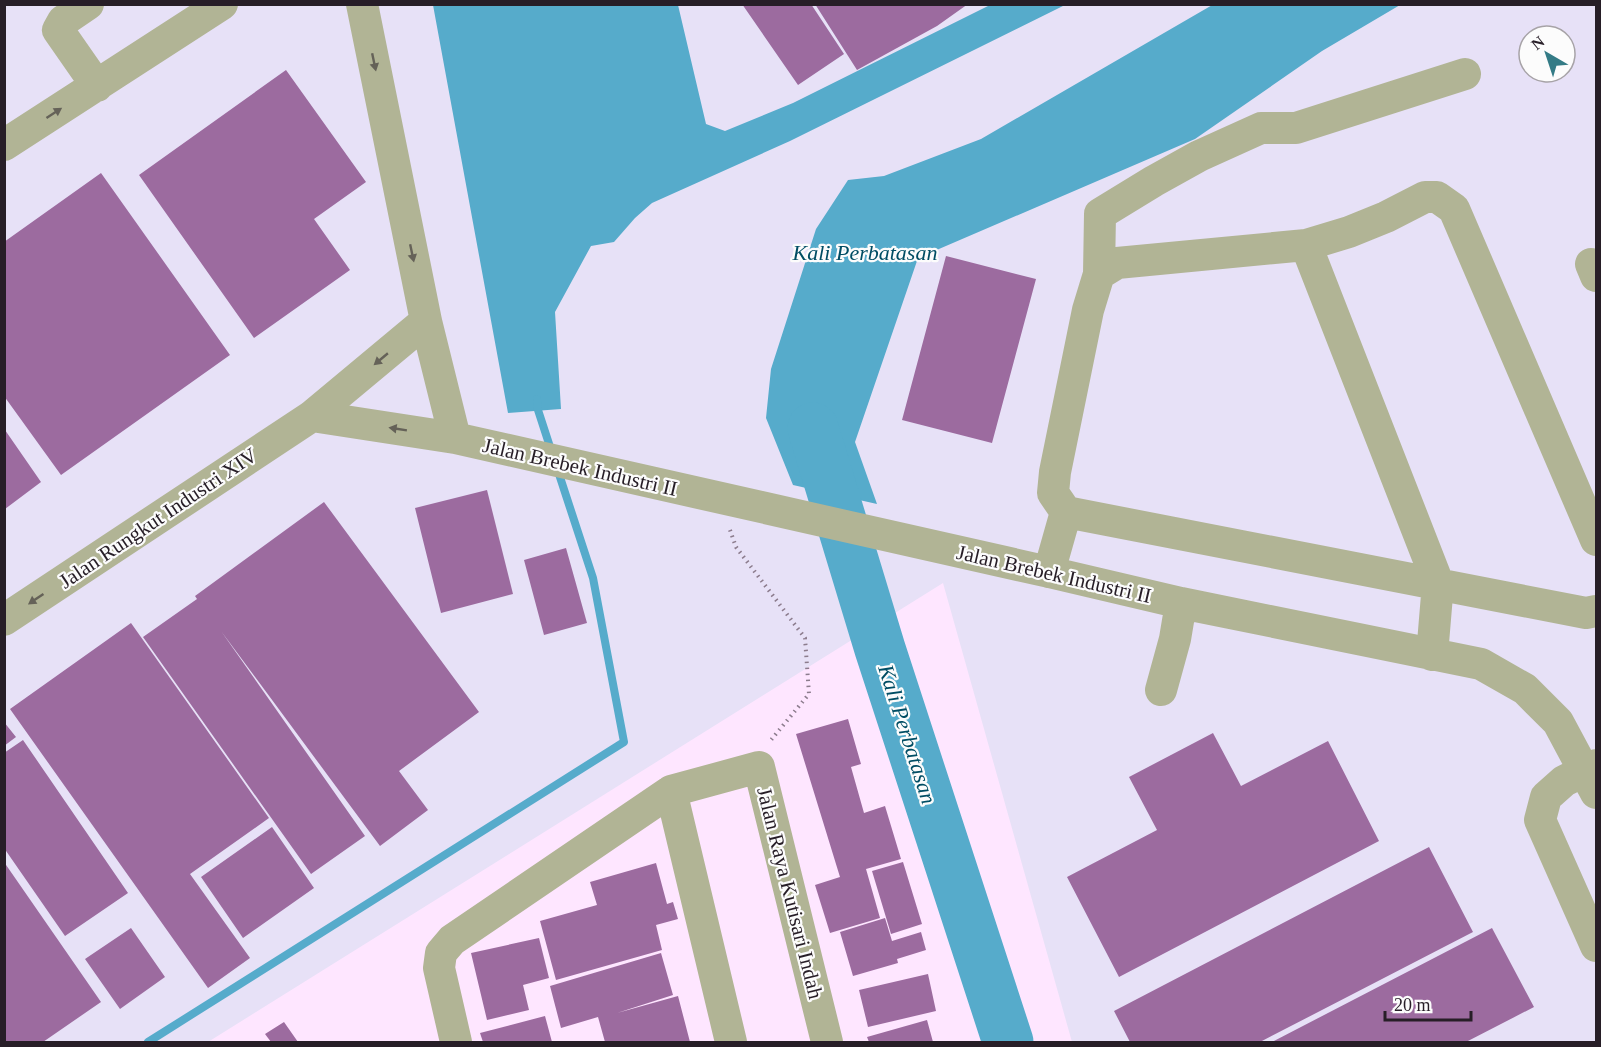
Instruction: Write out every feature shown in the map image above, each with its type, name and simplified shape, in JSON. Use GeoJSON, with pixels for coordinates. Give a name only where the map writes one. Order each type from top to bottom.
{"type":"FeatureCollection","features":[{"type":"Feature","properties":{"kind":"street"},"geometry":{"type":"LineString","coordinates":[[88,4],[63,21],[58,30],[97,86]]}},
{"type":"Feature","properties":{"kind":"street"},"geometry":{"type":"LineString","coordinates":[[4,145],[222,4]]}},
{"type":"Feature","properties":{"kind":"street"},"geometry":{"type":"LineString","coordinates":[[312,416],[455,438],[426,321],[362,4]]}},
{"type":"Feature","properties":{"kind":"street"},"geometry":{"type":"LineString","coordinates":[[1465,74],[1296,128],[1261,128],[1199,156],[1100,214],[1099,274],[1088,310],[1055,471],[1053,493],[1066,512],[1586,613],[1596,611]]}},
{"type":"Feature","properties":{"kind":"street"},"geometry":{"type":"LineString","coordinates":[[1099,274],[1117,263],[1306,245],[1358,228],[1425,197],[1437,197],[1454,209],[1596,540]]}},
{"type":"Feature","properties":{"kind":"street"},"geometry":{"type":"LineString","coordinates":[[1306,245],[1438,583],[1432,655]]}},
{"type":"Feature","properties":{"kind":"street","name":"Jalan Rungkut Industri XIV"},"geometry":{"type":"LineString","coordinates":[[4,620],[312,416],[426,321]]}},
{"type":"Feature","properties":{"kind":"street","name":"Jalan Brebek Industri II"},"geometry":{"type":"LineString","coordinates":[[455,438],[1181,603],[1481,664],[1525,689],[1558,722],[1593,776]]}},
{"type":"Feature","properties":{"kind":"street"},"geometry":{"type":"LineString","coordinates":[[1049,572],[1066,512]]}},
{"type":"Feature","properties":{"kind":"street"},"geometry":{"type":"LineString","coordinates":[[1161,690],[1175,639],[1181,603]]}},
{"type":"Feature","properties":{"kind":"street","name":"Jalan Raya Kutisari Indah"},"geometry":{"type":"LineString","coordinates":[[456,1042],[439,968],[441,953],[452,940],[671,790],[759,767],[827,1042]]}},
{"type":"Feature","properties":{"kind":"street"},"geometry":{"type":"LineString","coordinates":[[1593,776],[1564,781],[1546,797],[1540,820],[1596,946]]}},
{"type":"Feature","properties":{"kind":"street"},"geometry":{"type":"LineString","coordinates":[[671,790],[731,1042]]}},
{"type":"Feature","properties":{"kind":"path"},"geometry":{"type":"LineString","coordinates":[[720,498],[736,547],[805,638],[809,694],[764,748],[759,767]]}},
{"type":"Feature","properties":{"kind":"shaded area"},"geometry":{"type":"Polygon","coordinates":[[[5,5],[1596,5],[1596,1042],[1072,1042],[943,583],[208,1042],[5,1042],[5,5]]]}},
{"type":"Feature","properties":{"kind":"water","name":"Kali Perbatasan"},"geometry":{"type":"Polygon","coordinates":[[[1214,4],[1400,5],[1322,51],[1195,139],[918,258],[855,442],[877,504],[793,485],[766,418],[771,369],[816,229],[848,180],[884,176],[981,139],[1214,4]]]}},
{"type":"Feature","properties":{"kind":"water"},"geometry":{"type":"Polygon","coordinates":[[[433,5],[678,5],[706,124],[725,131],[793,103],[990,5],[1065,5],[790,141],[652,203],[614,242],[591,246],[555,312],[561,409],[508,413],[433,5]]]}},
{"type":"Feature","properties":{"kind":"building"},"geometry":{"type":"Polygon","coordinates":[[[742,4],[811,4],[844,54],[798,85],[742,4]]]}},
{"type":"Feature","properties":{"kind":"building"},"geometry":{"type":"Polygon","coordinates":[[[815,4],[968,4],[937,26],[857,70],[815,4]]]}},
{"type":"Feature","properties":{"kind":"building"},"geometry":{"type":"Polygon","coordinates":[[[286,70],[366,182],[314,219],[350,270],[254,338],[139,175],[286,70]]]}},
{"type":"Feature","properties":{"kind":"building"},"geometry":{"type":"Polygon","coordinates":[[[101,173],[230,355],[61,475],[4,396],[4,242],[101,173]]]}},
{"type":"Feature","properties":{"kind":"building"},"geometry":{"type":"Polygon","coordinates":[[[946,256],[1036,279],[992,443],[902,420],[946,256]]]}},
{"type":"Feature","properties":{"kind":"building"},"geometry":{"type":"Polygon","coordinates":[[[5,430],[41,482],[5,509],[5,430]]]}},
{"type":"Feature","properties":{"kind":"building"},"geometry":{"type":"Polygon","coordinates":[[[487,490],[513,594],[441,613],[415,508],[487,490]]]}},
{"type":"Feature","properties":{"kind":"building"},"geometry":{"type":"Polygon","coordinates":[[[324,502],[479,712],[399,771],[428,810],[380,846],[221,631],[365,836],[311,874],[143,637],[197,599],[195,596],[324,502]]]}},
{"type":"Feature","properties":{"kind":"building"},"geometry":{"type":"Polygon","coordinates":[[[566,548],[587,623],[544,635],[524,560],[566,548]]]}},
{"type":"Feature","properties":{"kind":"building"},"geometry":{"type":"Polygon","coordinates":[[[131,623],[269,818],[190,874],[250,958],[208,988],[10,709],[131,623]]]}},
{"type":"Feature","properties":{"kind":"building"},"geometry":{"type":"Polygon","coordinates":[[[848,719],[861,764],[851,767],[864,813],[885,806],[901,859],[866,869],[880,918],[830,933],[815,885],[840,877],[796,734],[848,719]]]}},
{"type":"Feature","properties":{"kind":"building"},"geometry":{"type":"Polygon","coordinates":[[[4,722],[16,737],[4,746],[4,722]]]}},
{"type":"Feature","properties":{"kind":"building"},"geometry":{"type":"Polygon","coordinates":[[[1213,733],[1241,786],[1328,741],[1379,841],[1119,977],[1067,877],[1157,830],[1129,777],[1213,733]]]}},
{"type":"Feature","properties":{"kind":"building"},"geometry":{"type":"Polygon","coordinates":[[[23,740],[128,893],[65,936],[4,848],[4,753],[23,740]]]}},
{"type":"Feature","properties":{"kind":"building"},"geometry":{"type":"Polygon","coordinates":[[[272,827],[314,888],[243,938],[201,877],[272,827]]]}},
{"type":"Feature","properties":{"kind":"building"},"geometry":{"type":"Polygon","coordinates":[[[1429,847],[1473,932],[1260,1042],[1130,1042],[1114,1011],[1429,847]]]}},
{"type":"Feature","properties":{"kind":"building"},"geometry":{"type":"Polygon","coordinates":[[[4,862],[101,1002],[43,1042],[4,1042],[4,862]]]}},
{"type":"Feature","properties":{"kind":"building"},"geometry":{"type":"Polygon","coordinates":[[[903,862],[922,924],[891,934],[872,871],[903,862]]]}},
{"type":"Feature","properties":{"kind":"building"},"geometry":{"type":"Polygon","coordinates":[[[656,863],[667,904],[673,902],[678,919],[656,925],[662,950],[556,980],[540,921],[597,905],[590,882],[656,863]]]}},
{"type":"Feature","properties":{"kind":"building"},"geometry":{"type":"Polygon","coordinates":[[[885,918],[892,941],[921,932],[926,950],[897,959],[898,963],[853,976],[840,932],[885,918]]]}},
{"type":"Feature","properties":{"kind":"building"},"geometry":{"type":"Polygon","coordinates":[[[131,928],[165,977],[120,1009],[85,959],[131,928]]]}},
{"type":"Feature","properties":{"kind":"building"},"geometry":{"type":"Polygon","coordinates":[[[1492,928],[1534,1007],[1466,1042],[1272,1042],[1492,928]]]}},
{"type":"Feature","properties":{"kind":"building"},"geometry":{"type":"Polygon","coordinates":[[[539,938],[549,978],[523,985],[529,1010],[487,1020],[471,953],[539,938]]]}},
{"type":"Feature","properties":{"kind":"building"},"geometry":{"type":"Polygon","coordinates":[[[661,953],[673,995],[617,1013],[678,996],[690,1042],[605,1042],[598,1017],[561,1028],[550,986],[661,953]]]}},
{"type":"Feature","properties":{"kind":"building"},"geometry":{"type":"Polygon","coordinates":[[[928,974],[936,1011],[868,1027],[859,990],[928,974]]]}},
{"type":"Feature","properties":{"kind":"building"},"geometry":{"type":"Polygon","coordinates":[[[545,1016],[552,1042],[483,1042],[480,1033],[545,1016]]]}},
{"type":"Feature","properties":{"kind":"building"},"geometry":{"type":"Polygon","coordinates":[[[927,1020],[933,1042],[869,1042],[867,1037],[927,1020]]]}},
{"type":"Feature","properties":{"kind":"building"},"geometry":{"type":"Polygon","coordinates":[[[284,1022],[298,1042],[271,1042],[265,1034],[284,1022]]]}},
{"type":"Feature","properties":{"kind":"waterway"},"geometry":{"type":"LineString","coordinates":[[537,399],[538,410],[552,453]]}},
{"type":"Feature","properties":{"kind":"waterway","name":"Kali Perbatasan"},"geometry":{"type":"LineString","coordinates":[[813,428],[880,649],[1008,1042]]}},
{"type":"Feature","properties":{"kind":"waterway"},"geometry":{"type":"LineString","coordinates":[[148,1042],[624,742],[593,578],[557,468]]}}]}
